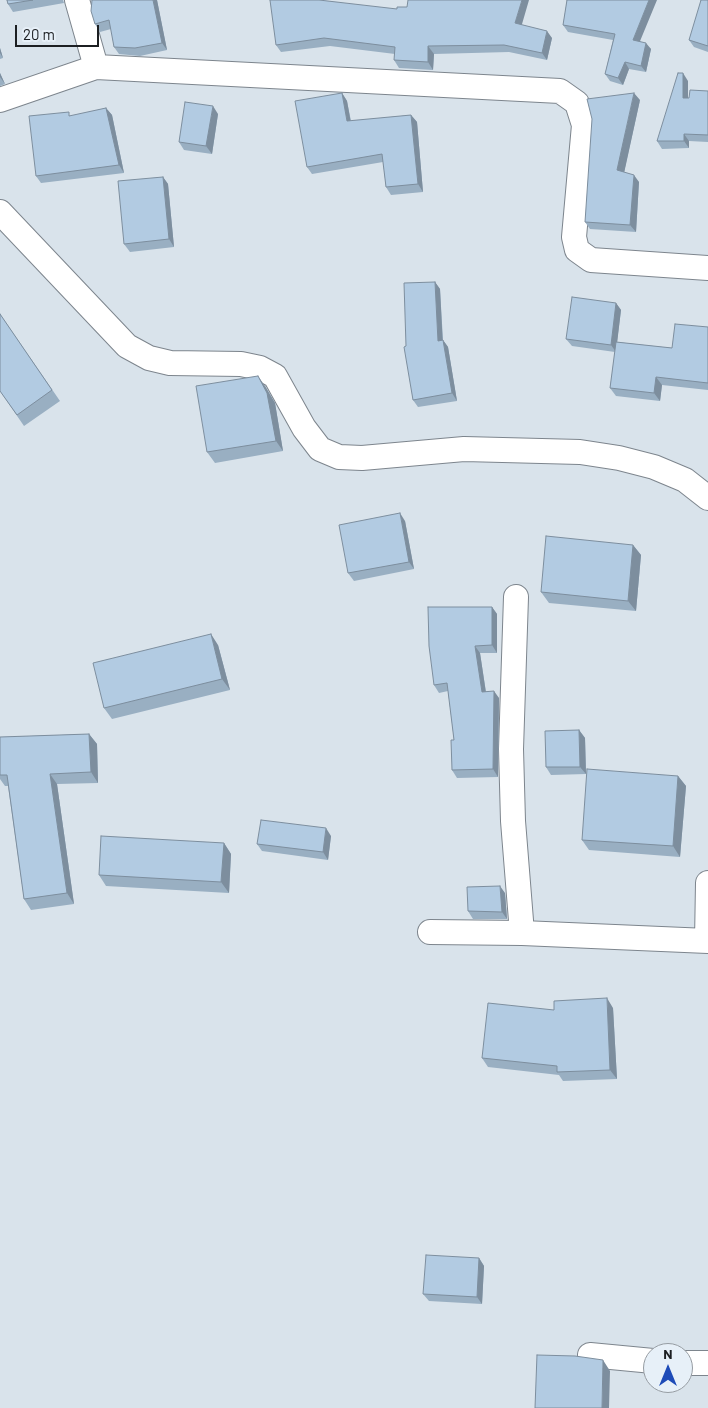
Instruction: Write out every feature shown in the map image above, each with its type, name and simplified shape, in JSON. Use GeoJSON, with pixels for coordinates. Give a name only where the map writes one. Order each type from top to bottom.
{"type":"FeatureCollection","features":[{"type":"Feature","properties":{"kind":"street"},"geometry":{"type":"LineString","coordinates":[[77,0],[96,67]]}},
{"type":"Feature","properties":{"kind":"street"},"geometry":{"type":"LineString","coordinates":[[0,100],[96,67],[560,90],[577,103],[584,125],[574,237],[577,250],[591,260],[708,268]]}},
{"type":"Feature","properties":{"kind":"street"},"geometry":{"type":"LineString","coordinates":[[0,212],[127,346],[149,358],[170,363],[241,364],[260,368],[274,376],[304,428],[320,449],[339,458],[362,458],[464,449],[580,452],[619,458],[654,467],[685,480],[708,498]]}},
{"type":"Feature","properties":{"kind":"street"},"geometry":{"type":"LineString","coordinates":[[516,597],[512,656],[511,748],[513,821],[522,933]]}},
{"type":"Feature","properties":{"kind":"street"},"geometry":{"type":"LineString","coordinates":[[430,932],[522,933],[707,941],[708,883]]}},
{"type":"Feature","properties":{"kind":"street"},"geometry":{"type":"LineString","coordinates":[[590,1355],[643,1360]]}},
{"type":"Feature","properties":{"kind":"street"},"geometry":{"type":"LineString","coordinates":[[693,1363],[708,1363]]}},
{"type":"Feature","properties":{"kind":"building"},"geometry":{"type":"Polygon","coordinates":[[[7,0],[33,0],[8,4],[7,0]]]}},
{"type":"Feature","properties":{"kind":"building"},"geometry":{"type":"Polygon","coordinates":[[[92,0],[153,0],[162,43],[135,48],[114,47],[109,20],[95,24],[91,11],[92,0]]]}},
{"type":"Feature","properties":{"kind":"building"},"geometry":{"type":"Polygon","coordinates":[[[270,0],[319,0],[397,9],[397,7],[407,7],[408,0],[522,0],[515,23],[547,31],[542,53],[504,45],[428,46],[428,62],[394,60],[395,47],[324,38],[276,45],[270,0]]]}},
{"type":"Feature","properties":{"kind":"building"},"geometry":{"type":"Polygon","coordinates":[[[567,0],[649,0],[633,40],[646,43],[641,66],[625,62],[618,78],[605,74],[615,34],[563,25],[567,0]]]}},
{"type":"Feature","properties":{"kind":"building"},"geometry":{"type":"Polygon","coordinates":[[[701,0],[708,0],[708,46],[689,40],[701,0]]]}},
{"type":"Feature","properties":{"kind":"building"},"geometry":{"type":"Polygon","coordinates":[[[678,73],[683,73],[683,98],[689,98],[690,90],[708,91],[708,135],[684,134],[684,141],[657,141],[678,73]]]}},
{"type":"Feature","properties":{"kind":"building"},"geometry":{"type":"Polygon","coordinates":[[[342,93],[347,121],[411,115],[418,184],[386,187],[382,154],[307,167],[295,101],[342,93]]]}},
{"type":"Feature","properties":{"kind":"building"},"geometry":{"type":"Polygon","coordinates":[[[634,93],[617,170],[634,175],[630,225],[585,222],[592,119],[587,99],[634,93]]]}},
{"type":"Feature","properties":{"kind":"building"},"geometry":{"type":"Polygon","coordinates":[[[185,102],[213,106],[206,146],[179,142],[185,102]]]}},
{"type":"Feature","properties":{"kind":"building"},"geometry":{"type":"Polygon","coordinates":[[[106,108],[119,165],[36,176],[29,116],[69,112],[69,116],[106,108]]]}},
{"type":"Feature","properties":{"kind":"building"},"geometry":{"type":"Polygon","coordinates":[[[163,177],[169,239],[124,244],[118,181],[163,177]]]}},
{"type":"Feature","properties":{"kind":"building"},"geometry":{"type":"Polygon","coordinates":[[[435,282],[438,341],[443,340],[452,393],[413,400],[404,347],[406,346],[404,283],[435,282]]]}},
{"type":"Feature","properties":{"kind":"building"},"geometry":{"type":"Polygon","coordinates":[[[572,297],[616,303],[611,345],[566,339],[572,297]]]}},
{"type":"Feature","properties":{"kind":"building"},"geometry":{"type":"Polygon","coordinates":[[[0,314],[52,390],[17,415],[0,391],[0,314]]]}},
{"type":"Feature","properties":{"kind":"building"},"geometry":{"type":"Polygon","coordinates":[[[675,324],[708,327],[708,383],[656,377],[654,393],[610,388],[616,342],[672,348],[675,324]]]}},
{"type":"Feature","properties":{"kind":"building"},"geometry":{"type":"Polygon","coordinates":[[[258,376],[267,393],[276,441],[207,452],[196,386],[258,376]]]}},
{"type":"Feature","properties":{"kind":"building"},"geometry":{"type":"Polygon","coordinates":[[[400,513],[409,562],[348,573],[339,525],[400,513]]]}},
{"type":"Feature","properties":{"kind":"building"},"geometry":{"type":"Polygon","coordinates":[[[546,536],[633,545],[628,601],[541,592],[546,536]]]}},
{"type":"Feature","properties":{"kind":"building"},"geometry":{"type":"Polygon","coordinates":[[[428,607],[492,607],[492,645],[475,646],[482,692],[494,691],[493,769],[452,770],[451,740],[454,740],[447,683],[434,685],[429,646],[428,607]]]}},
{"type":"Feature","properties":{"kind":"building"},"geometry":{"type":"Polygon","coordinates":[[[211,634],[222,679],[104,708],[93,663],[211,634]]]}},
{"type":"Feature","properties":{"kind":"building"},"geometry":{"type":"Polygon","coordinates":[[[579,730],[580,767],[546,767],[545,731],[579,730]]]}},
{"type":"Feature","properties":{"kind":"building"},"geometry":{"type":"Polygon","coordinates":[[[89,734],[91,772],[50,774],[67,893],[24,899],[7,775],[0,775],[0,737],[89,734]]]}},
{"type":"Feature","properties":{"kind":"building"},"geometry":{"type":"Polygon","coordinates":[[[587,769],[678,776],[673,846],[582,840],[587,769]]]}},
{"type":"Feature","properties":{"kind":"building"},"geometry":{"type":"Polygon","coordinates":[[[261,820],[326,828],[323,852],[257,844],[261,820]]]}},
{"type":"Feature","properties":{"kind":"building"},"geometry":{"type":"Polygon","coordinates":[[[101,836],[224,843],[221,882],[99,875],[101,836]]]}},
{"type":"Feature","properties":{"kind":"building"},"geometry":{"type":"Polygon","coordinates":[[[500,886],[502,912],[468,911],[467,887],[500,886]]]}},
{"type":"Feature","properties":{"kind":"building"},"geometry":{"type":"Polygon","coordinates":[[[607,998],[610,1070],[557,1072],[557,1066],[482,1058],[488,1003],[554,1010],[554,1001],[607,998]]]}},
{"type":"Feature","properties":{"kind":"building"},"geometry":{"type":"Polygon","coordinates":[[[426,1255],[479,1258],[477,1297],[423,1294],[426,1255]]]}},
{"type":"Feature","properties":{"kind":"building"},"geometry":{"type":"Polygon","coordinates":[[[537,1355],[575,1356],[603,1360],[602,1408],[535,1408],[537,1355]]]}}]}
